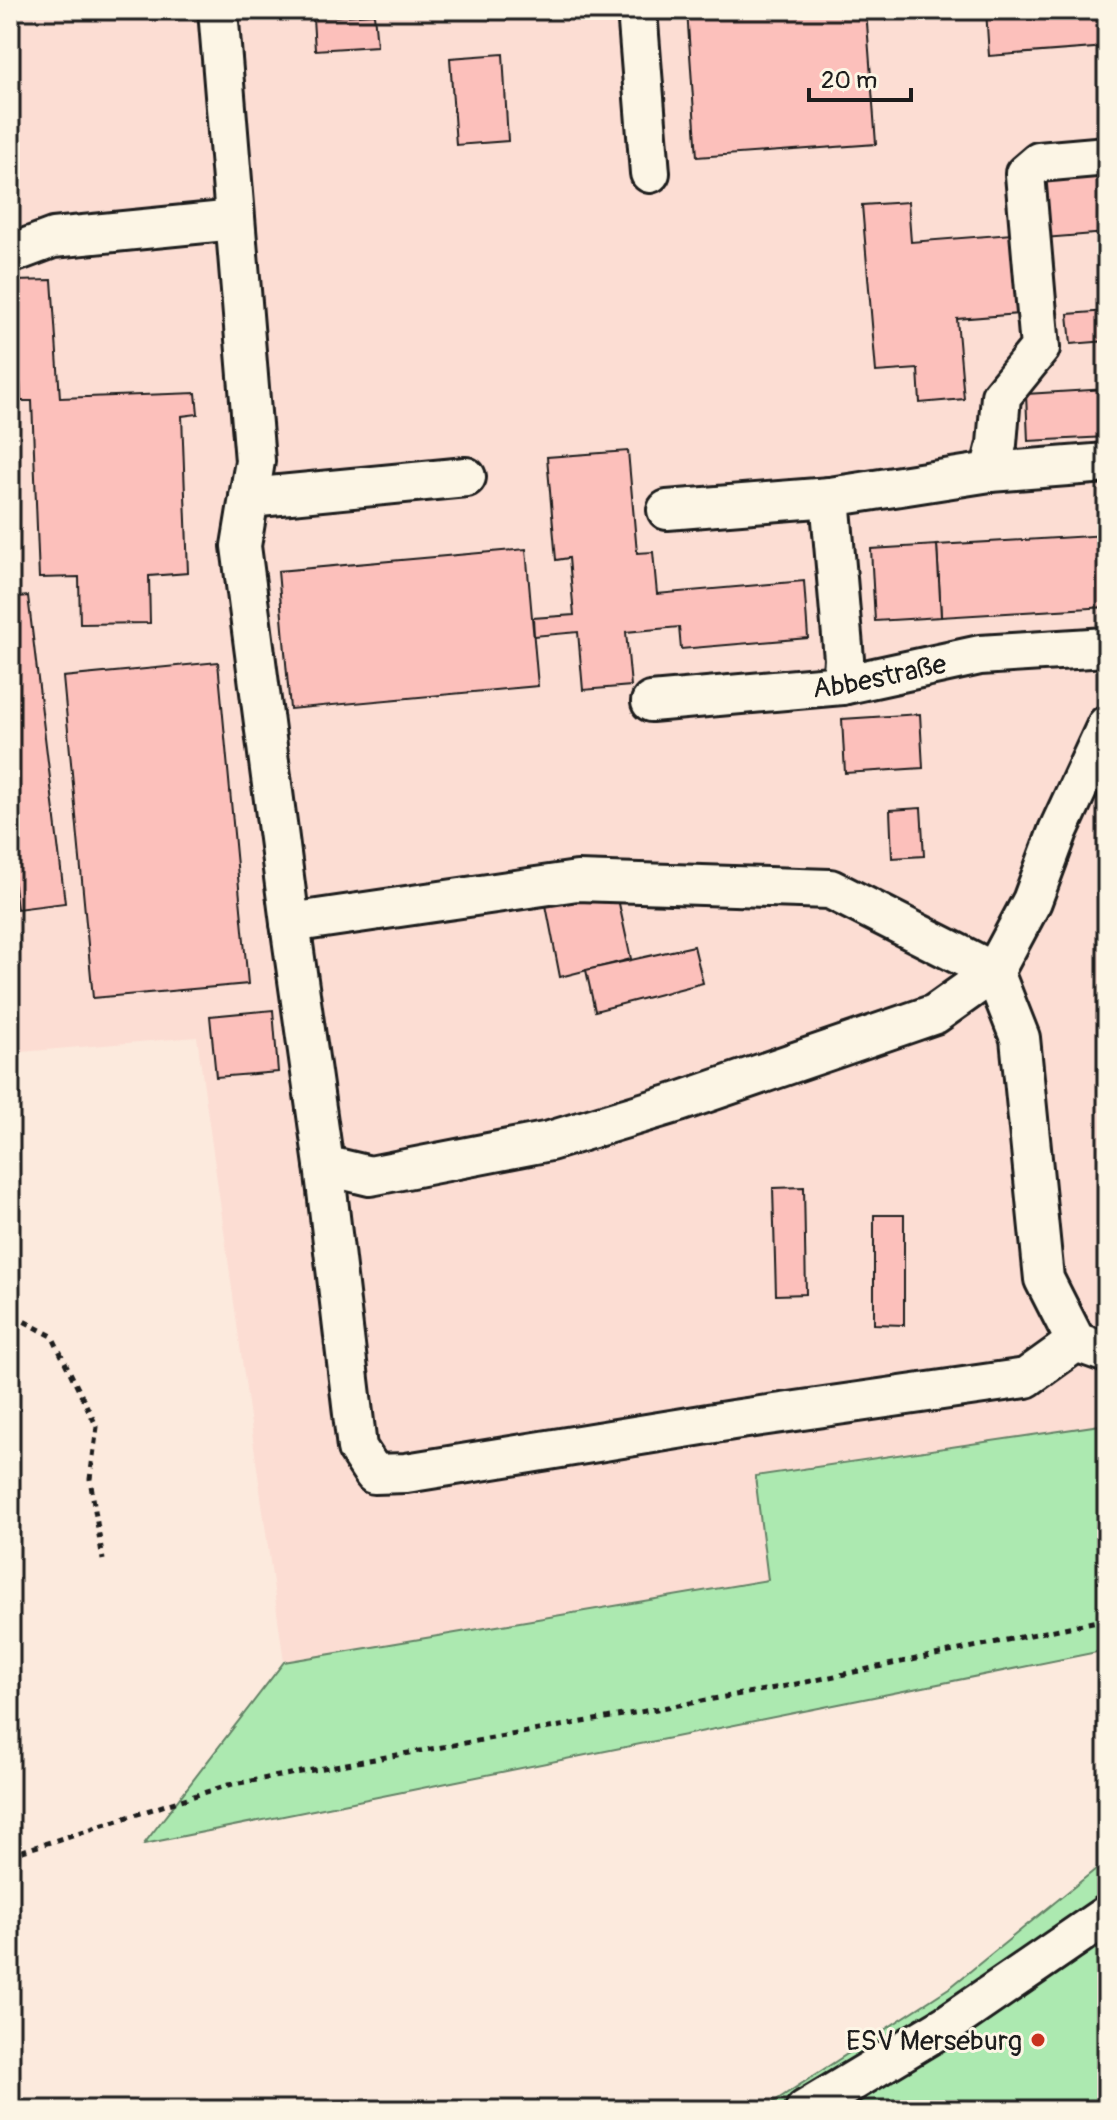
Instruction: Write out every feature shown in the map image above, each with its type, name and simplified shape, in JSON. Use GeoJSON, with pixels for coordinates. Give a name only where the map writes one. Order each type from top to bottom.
{"type":"FeatureCollection","features":[{"type":"Feature","properties":{"kind":"street"},"geometry":{"type":"LineString","coordinates":[[218,10],[255,461],[241,546],[290,923],[324,1165],[357,1448],[374,1474],[406,1473],[733,1420],[1026,1378],[1092,1348],[1044,1279],[1020,1038],[994,972],[830,889],[577,881],[290,923]]}},
{"type":"Feature","properties":{"kind":"street"},"geometry":{"type":"LineString","coordinates":[[637,10],[650,173]]}},
{"type":"Feature","properties":{"kind":"street"},"geometry":{"type":"LineString","coordinates":[[990,472],[997,444],[1001,396],[1040,348],[1025,174],[1039,162],[1107,156]]}},
{"type":"Feature","properties":{"kind":"street"},"geometry":{"type":"LineString","coordinates":[[10,254],[53,238],[235,220]]}},
{"type":"Feature","properties":{"kind":"street"},"geometry":{"type":"LineString","coordinates":[[667,510],[830,497],[990,472],[1107,463]]}},
{"type":"Feature","properties":{"kind":"street"},"geometry":{"type":"LineString","coordinates":[[249,498],[466,477]]}},
{"type":"Feature","properties":{"kind":"street"},"geometry":{"type":"LineString","coordinates":[[830,497],[844,659],[842,685]]}},
{"type":"Feature","properties":{"kind":"street","name":"Abbestraße"},"geometry":{"type":"LineString","coordinates":[[651,702],[842,685],[980,655],[1107,647]]}},
{"type":"Feature","properties":{"kind":"street"},"geometry":{"type":"LineString","coordinates":[[324,1165],[370,1176],[550,1141],[679,1102],[935,1014],[994,972],[1032,901],[1058,831],[1094,787],[1107,725]]}},
{"type":"Feature","properties":{"kind":"street"},"geometry":{"type":"LineString","coordinates":[[805,2110],[948,2024],[1107,1915]]}},
{"type":"Feature","properties":{"kind":"path"},"geometry":{"type":"LineString","coordinates":[[10,1304],[16,1317],[52,1336],[97,1427],[90,1479],[103,1560]]}},
{"type":"Feature","properties":{"kind":"path"},"geometry":{"type":"LineString","coordinates":[[10,1855],[228,1785],[792,1685],[1107,1619]]}},
{"type":"Feature","properties":{"kind":"shaded area"},"geometry":{"type":"Polygon","coordinates":[[[10,10],[1107,10],[1107,1424],[755,1477],[769,1580],[284,1662],[197,1037],[10,1053],[10,10]]]}},
{"type":"Feature","properties":{"kind":"green space"},"geometry":{"type":"Polygon","coordinates":[[[1107,1424],[1107,1650],[144,1844],[284,1662],[768,1580],[755,1476],[1107,1424]]]}},
{"type":"Feature","properties":{"kind":"green space"},"geometry":{"type":"Polygon","coordinates":[[[1107,1860],[1107,2110],[761,2110],[952,1986],[1107,1860]]]}},
{"type":"Feature","properties":{"kind":"building"},"geometry":{"type":"Polygon","coordinates":[[[312,10],[417,10],[313,18],[312,10]]]}},
{"type":"Feature","properties":{"kind":"building"},"geometry":{"type":"Polygon","coordinates":[[[687,10],[866,10],[876,144],[697,157],[687,10]]]}},
{"type":"Feature","properties":{"kind":"building"},"geometry":{"type":"Polygon","coordinates":[[[986,10],[1107,10],[1107,47],[989,56],[986,10]]]}},
{"type":"Feature","properties":{"kind":"building"},"geometry":{"type":"Polygon","coordinates":[[[374,14],[377,46],[315,50],[313,18],[374,14]]]}},
{"type":"Feature","properties":{"kind":"building"},"geometry":{"type":"Polygon","coordinates":[[[503,54],[508,141],[456,145],[450,58],[503,54]]]}},
{"type":"Feature","properties":{"kind":"building"},"geometry":{"type":"Polygon","coordinates":[[[1107,171],[1107,233],[1044,238],[1039,177],[1107,171]]]}},
{"type":"Feature","properties":{"kind":"building"},"geometry":{"type":"Polygon","coordinates":[[[908,202],[911,242],[1012,234],[1019,314],[957,319],[964,399],[920,403],[918,369],[876,372],[862,205],[908,202]]]}},
{"type":"Feature","properties":{"kind":"building"},"geometry":{"type":"Polygon","coordinates":[[[52,280],[60,398],[196,393],[198,414],[182,416],[188,573],[149,576],[150,623],[80,624],[79,577],[39,578],[32,401],[21,401],[15,281],[52,280]]]}},
{"type":"Feature","properties":{"kind":"building"},"geometry":{"type":"Polygon","coordinates":[[[1107,311],[1107,341],[1071,344],[1068,314],[1107,311]]]}},
{"type":"Feature","properties":{"kind":"building"},"geometry":{"type":"Polygon","coordinates":[[[1107,389],[1107,437],[1028,441],[1026,394],[1107,389]]]}},
{"type":"Feature","properties":{"kind":"building"},"geometry":{"type":"Polygon","coordinates":[[[628,451],[637,553],[653,552],[657,594],[804,581],[808,638],[681,649],[679,627],[626,632],[631,686],[583,690],[578,632],[534,636],[533,618],[574,615],[569,558],[556,560],[547,457],[628,451]]]}},
{"type":"Feature","properties":{"kind":"building"},"geometry":{"type":"Polygon","coordinates":[[[10,534],[18,597],[28,596],[65,903],[17,909],[10,855],[10,534]]]}},
{"type":"Feature","properties":{"kind":"building"},"geometry":{"type":"Polygon","coordinates":[[[1107,535],[1107,607],[941,617],[937,545],[1107,535]]]}},
{"type":"Feature","properties":{"kind":"building"},"geometry":{"type":"Polygon","coordinates":[[[937,545],[941,617],[875,621],[871,549],[937,545]]]}},
{"type":"Feature","properties":{"kind":"building"},"geometry":{"type":"Polygon","coordinates":[[[526,549],[538,686],[290,709],[278,571],[526,549]]]}},
{"type":"Feature","properties":{"kind":"building"},"geometry":{"type":"Polygon","coordinates":[[[218,662],[248,984],[93,998],[63,677],[218,662]]]}},
{"type":"Feature","properties":{"kind":"building"},"geometry":{"type":"Polygon","coordinates":[[[920,714],[923,768],[845,773],[842,719],[920,714]]]}},
{"type":"Feature","properties":{"kind":"building"},"geometry":{"type":"Polygon","coordinates":[[[921,808],[924,856],[892,858],[890,810],[921,808]]]}},
{"type":"Feature","properties":{"kind":"building"},"geometry":{"type":"Polygon","coordinates":[[[615,885],[631,959],[560,977],[545,900],[615,885]]]}},
{"type":"Feature","properties":{"kind":"building"},"geometry":{"type":"Polygon","coordinates":[[[694,946],[703,983],[595,1011],[586,970],[694,946]]]}},
{"type":"Feature","properties":{"kind":"building"},"geometry":{"type":"Polygon","coordinates":[[[273,1010],[278,1072],[216,1077],[210,1016],[273,1010]]]}},
{"type":"Feature","properties":{"kind":"building"},"geometry":{"type":"Polygon","coordinates":[[[804,1187],[806,1294],[776,1295],[773,1188],[804,1187]]]}},
{"type":"Feature","properties":{"kind":"building"},"geometry":{"type":"Polygon","coordinates":[[[874,1215],[904,1215],[904,1325],[874,1324],[874,1215]]]}},
{"type":"Feature","properties":{"kind":"place","name":"ESV Merseburg"},"geometry":{"type":"Point","coordinates":[1038,2040]}}]}
